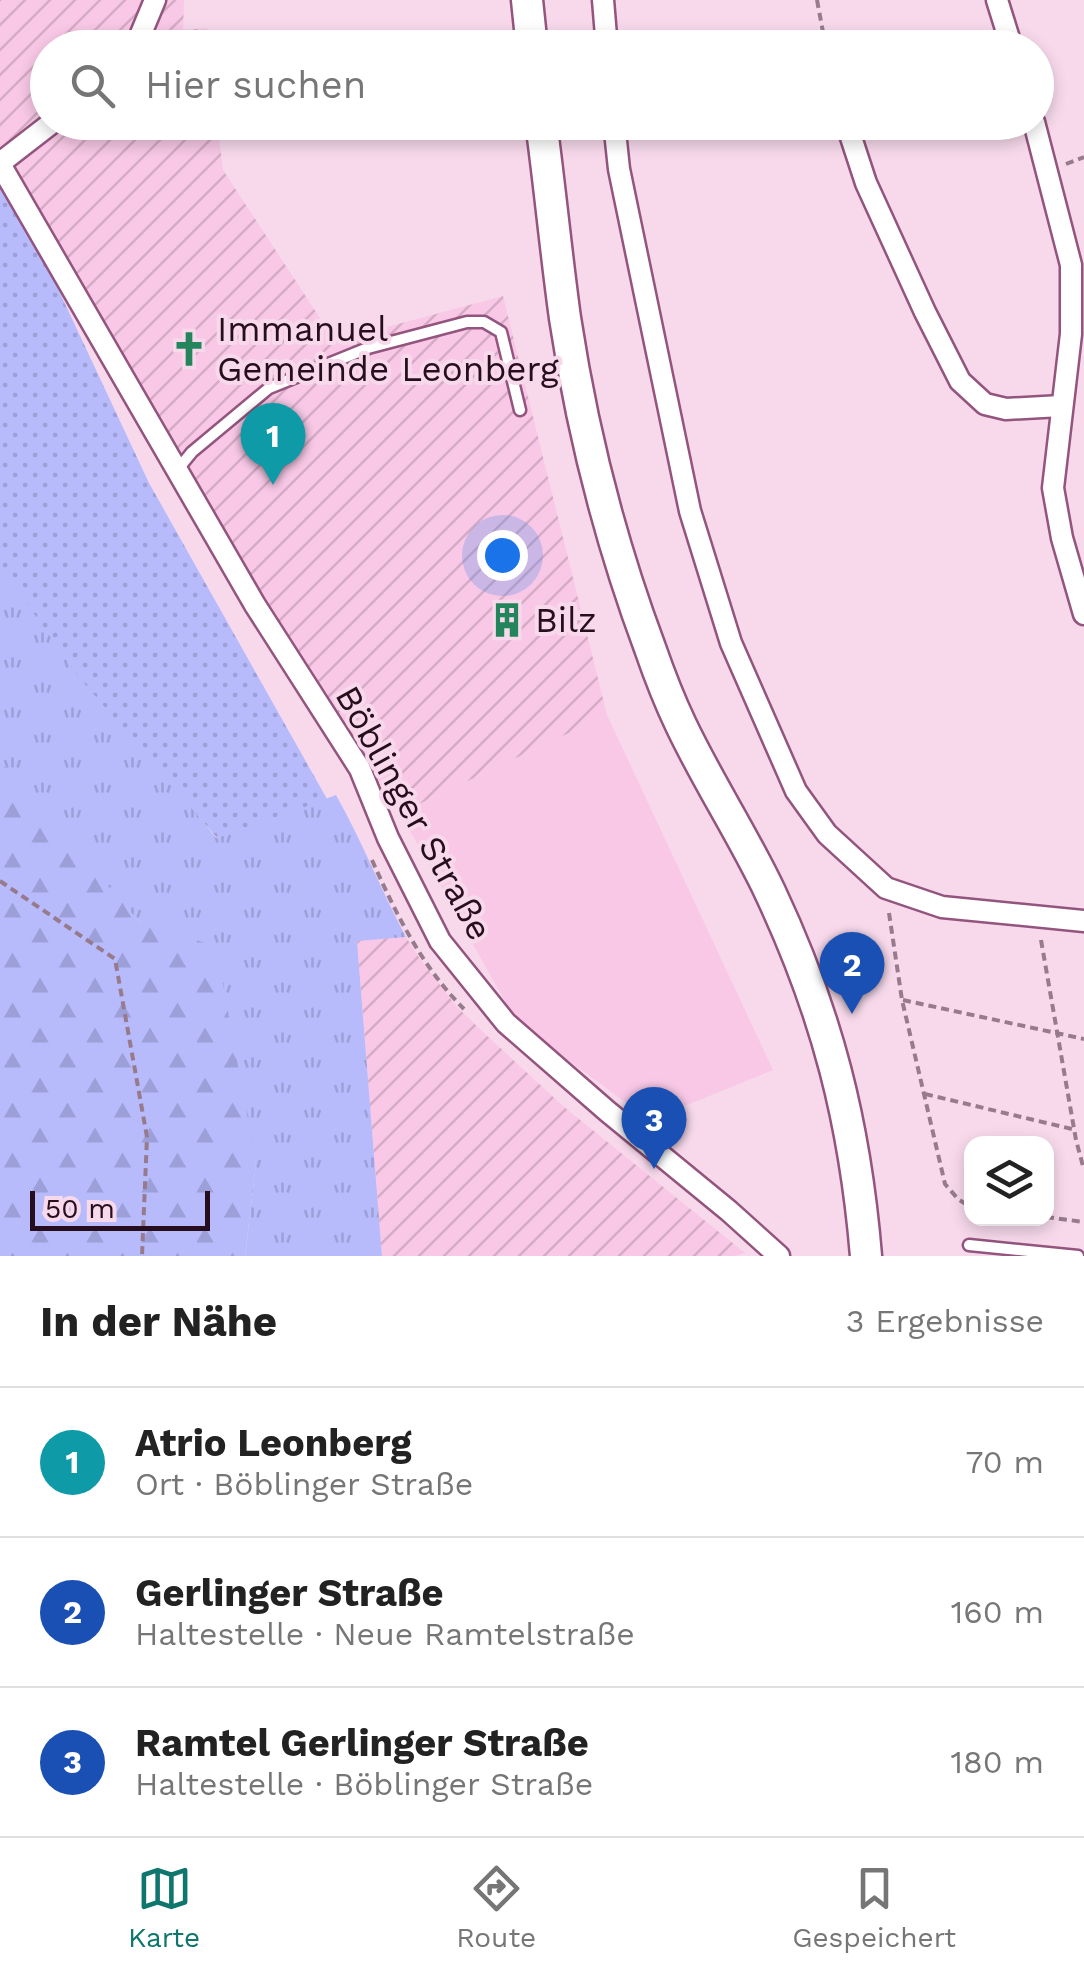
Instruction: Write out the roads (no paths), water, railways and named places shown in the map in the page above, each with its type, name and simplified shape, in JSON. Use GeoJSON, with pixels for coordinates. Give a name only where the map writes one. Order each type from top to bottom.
{"type":"FeatureCollection","features":[{"type":"Feature","properties":{"kind":"main road"},"geometry":{"type":"LineString","coordinates":[[527,0],[530,30]]}},
{"type":"Feature","properties":{"kind":"main road"},"geometry":{"type":"LineString","coordinates":[[543,140],[566,319],[589,444],[620,560],[650,649],[682,726],[768,888],[822,1017],[852,1136],[866,1256]]}},
{"type":"Feature","properties":{"kind":"street"},"geometry":{"type":"LineString","coordinates":[[142,30],[155,0]]}},
{"type":"Feature","properties":{"kind":"street"},"geometry":{"type":"LineString","coordinates":[[603,0],[606,30]]}},
{"type":"Feature","properties":{"kind":"street"},"geometry":{"type":"LineString","coordinates":[[997,0],[1006,30]]}},
{"type":"Feature","properties":{"kind":"street","name":"Böblinger Straße"},"geometry":{"type":"LineString","coordinates":[[31,140],[0,164],[256,605],[360,768],[388,838],[440,941],[506,1023],[779,1256]]}},
{"type":"Feature","properties":{"kind":"street"},"geometry":{"type":"LineString","coordinates":[[616,140],[690,511],[731,644],[796,791],[827,834],[886,888],[942,907],[1084,921]]}},
{"type":"Feature","properties":{"kind":"street"},"geometry":{"type":"LineString","coordinates":[[852,140],[872,197],[960,381],[985,404],[1006,409],[1062,406]]}},
{"type":"Feature","properties":{"kind":"street"},"geometry":{"type":"LineString","coordinates":[[1039,140],[1071,265],[1071,334],[1053,488],[1062,538],[1084,614]]}},
{"type":"Feature","properties":{"kind":"lane"},"geometry":{"type":"LineString","coordinates":[[177,470],[192,452],[269,388],[368,348],[467,322],[484,322],[501,332],[520,410]]}},
{"type":"Feature","properties":{"kind":"lane"},"geometry":{"type":"LineString","coordinates":[[969,1245],[1078,1256]]}},
{"type":"Feature","properties":{"kind":"place","name":"Immanuel Gemeinde Leonberg"},"geometry":{"type":"Point","coordinates":[189,349]}},
{"type":"Feature","properties":{"kind":"place","name":"Atrio Leonberg"},"geometry":{"type":"Point","coordinates":[273,485]}},
{"type":"Feature","properties":{"kind":"place","name":"Bilz"},"geometry":{"type":"Point","coordinates":[507,620]}},
{"type":"Feature","properties":{"kind":"place","name":"Gerlinger Straße"},"geometry":{"type":"Point","coordinates":[852,1014]}},
{"type":"Feature","properties":{"kind":"place","name":"Ramtel Gerlinger Straße"},"geometry":{"type":"Point","coordinates":[654,1169]}}]}
